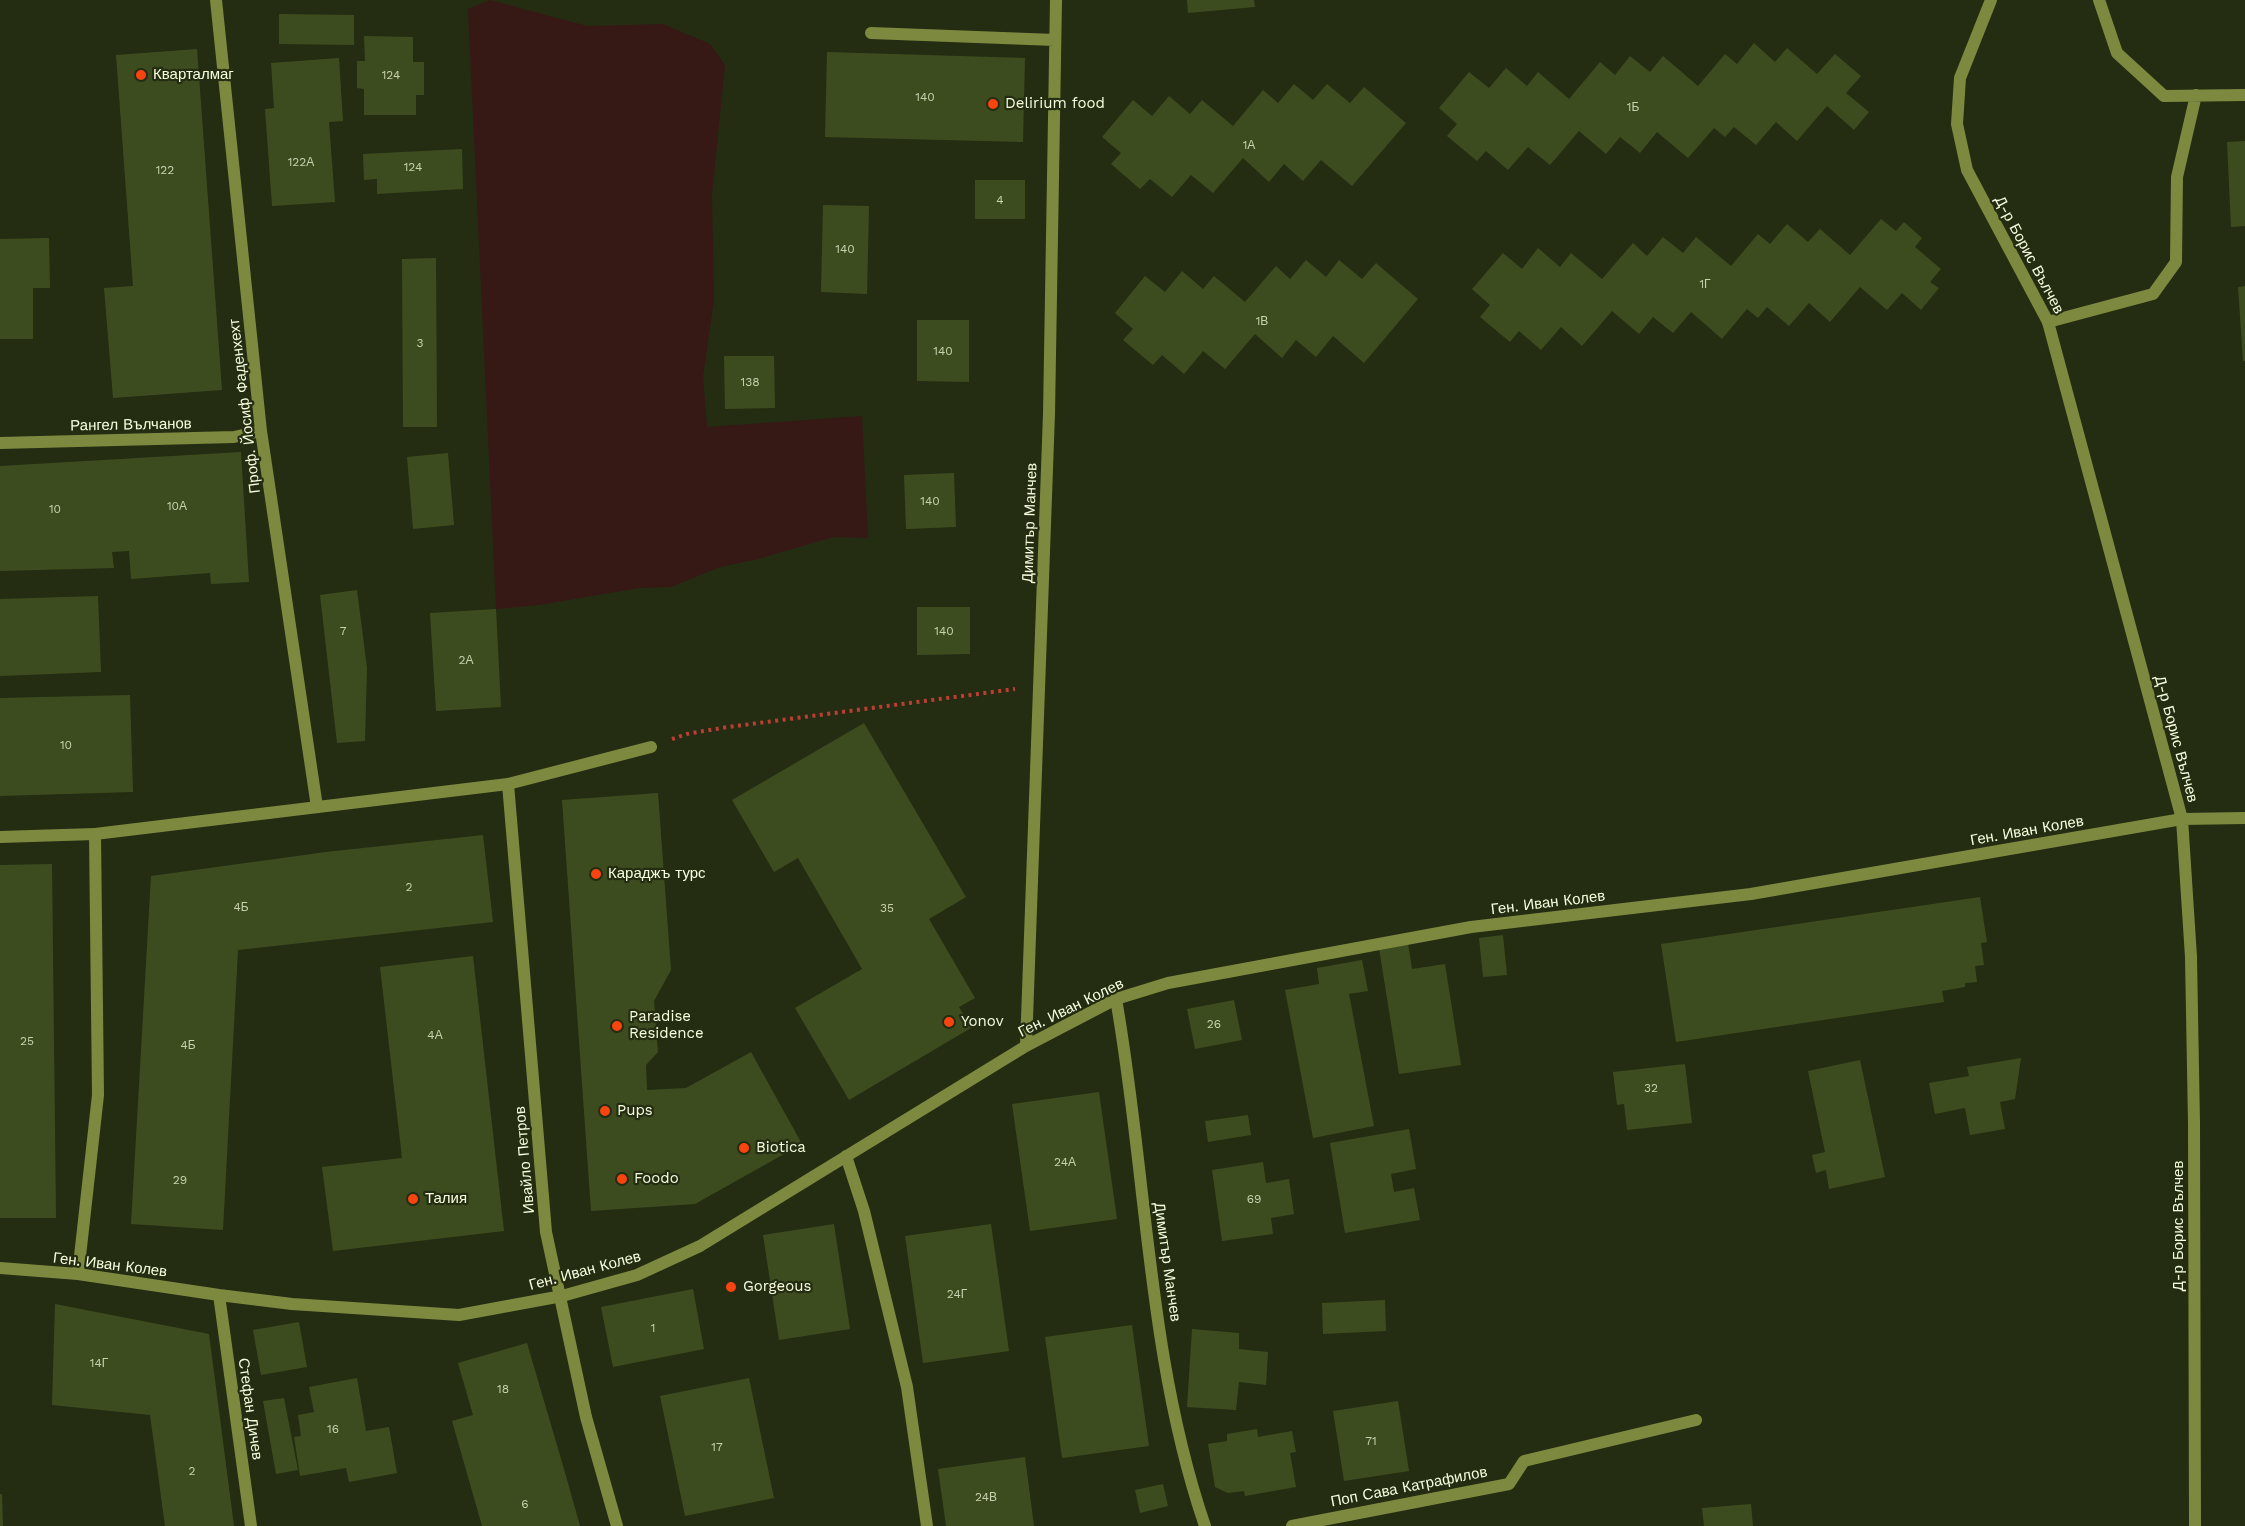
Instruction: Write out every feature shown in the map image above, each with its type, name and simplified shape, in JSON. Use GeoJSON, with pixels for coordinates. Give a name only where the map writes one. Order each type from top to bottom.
{"type":"FeatureCollection","features":[{"type":"Feature","properties":{"kind":"street","name":"Проф. Йосиф Фаденхехт"},"geometry":{"type":"LineString","coordinates":[[216,0],[261,431],[317,807]]}},
{"type":"Feature","properties":{"kind":"street","name":"Димитър Манчев"},"geometry":{"type":"LineString","coordinates":[[1026,1046],[1049,403],[1056,0]]}},
{"type":"Feature","properties":{"kind":"street","name":"Д-р Борис Вълчев"},"geometry":{"type":"LineString","coordinates":[[1991,0],[1960,78],[1957,124],[1967,170],[2048,322],[2182,819],[2191,957],[2194,1123],[2195,1526]]}},
{"type":"Feature","properties":{"kind":"street"},"geometry":{"type":"LineString","coordinates":[[2099,0],[2116,53],[2164,96],[2245,95]]}},
{"type":"Feature","properties":{"kind":"street"},"geometry":{"type":"LineString","coordinates":[[871,33],[1055,40]]}},
{"type":"Feature","properties":{"kind":"street"},"geometry":{"type":"LineString","coordinates":[[2048,322],[2153,294],[2176,262],[2177,177],[2196,95]]}},
{"type":"Feature","properties":{"kind":"street","name":"Рангел Вълчанов"},"geometry":{"type":"LineString","coordinates":[[0,443],[234,437],[261,431]]}},
{"type":"Feature","properties":{"kind":"street"},"geometry":{"type":"LineString","coordinates":[[0,837],[95,834],[508,784],[651,747]]}},
{"type":"Feature","properties":{"kind":"street","name":"Ивайло Петров"},"geometry":{"type":"LineString","coordinates":[[508,784],[546,1232],[562,1296],[569,1342],[586,1417],[617,1526]]}},
{"type":"Feature","properties":{"kind":"street","name":"Ген. Иван Колев"},"geometry":{"type":"LineString","coordinates":[[0,1268],[78,1274],[292,1304],[459,1315],[562,1296],[637,1275],[700,1246],[1026,1046],[1116,999],[1168,983],[1471,927],[1751,894],[2182,819],[2245,818]]}},
{"type":"Feature","properties":{"kind":"street"},"geometry":{"type":"LineString","coordinates":[[78,1274],[98,1095],[95,834]]}},
{"type":"Feature","properties":{"kind":"street","name":"Димитър Манчев"},"geometry":{"type":"LineString","coordinates":[[1116,999],[1127,1058],[1140,1180],[1166,1367],[1190,1481],[1205,1526]]}},
{"type":"Feature","properties":{"kind":"street"},"geometry":{"type":"LineString","coordinates":[[846,1156],[864,1211],[907,1387],[927,1526]]}},
{"type":"Feature","properties":{"kind":"street","name":"Стефан Дичев"},"geometry":{"type":"LineString","coordinates":[[219,1295],[251,1526]]}},
{"type":"Feature","properties":{"kind":"street","name":"Поп Сава Катрафилов"},"geometry":{"type":"LineString","coordinates":[[1292,1526],[1509,1484],[1524,1461],[1696,1420]]}},
{"type":"Feature","properties":{"kind":"path"},"geometry":{"type":"LineString","coordinates":[[651,747],[687,734],[721,728],[1040,686]]}},
{"type":"Feature","properties":{"kind":"shaded area"},"geometry":{"type":"Polygon","coordinates":[[[490,0],[587,26],[663,24],[710,44],[725,65],[712,195],[714,300],[703,377],[707,427],[862,416],[868,538],[833,537],[758,559],[720,567],[671,587],[639,588],[539,605],[496,609],[468,9],[490,0]]]}},
{"type":"Feature","properties":{"kind":"building"},"geometry":{"type":"Polygon","coordinates":[[[1187,0],[1254,0],[1255,7],[1188,13],[1187,0]]]}},
{"type":"Feature","properties":{"kind":"building"},"geometry":{"type":"Polygon","coordinates":[[[279,14],[354,15],[354,45],[279,44],[279,14]]]}},
{"type":"Feature","properties":{"kind":"building"},"geometry":{"type":"Polygon","coordinates":[[[364,36],[413,37],[413,62],[424,62],[424,95],[416,95],[416,115],[364,115],[364,89],[357,88],[357,61],[365,61],[364,36]]]}},
{"type":"Feature","properties":{"kind":"building"},"geometry":{"type":"Polygon","coordinates":[[[1754,43],[1775,62],[1787,48],[1817,74],[1835,54],[1861,76],[1846,93],[1869,112],[1854,130],[1827,106],[1797,141],[1776,122],[1756,145],[1734,127],[1725,137],[1714,128],[1688,158],[1657,132],[1640,153],[1620,137],[1606,154],[1579,131],[1550,165],[1528,147],[1508,170],[1486,151],[1477,161],[1447,136],[1457,124],[1439,108],[1469,72],[1489,88],[1506,68],[1527,86],[1538,72],[1569,99],[1600,62],[1615,75],[1630,56],[1650,72],[1663,56],[1698,86],[1725,54],[1737,64],[1754,43]]]}},
{"type":"Feature","properties":{"kind":"building"},"geometry":{"type":"Polygon","coordinates":[[[197,49],[222,390],[113,398],[104,288],[133,286],[116,55],[197,49]]]}},
{"type":"Feature","properties":{"kind":"building"},"geometry":{"type":"Polygon","coordinates":[[[827,52],[1025,58],[1023,142],[825,137],[827,52]]]}},
{"type":"Feature","properties":{"kind":"building"},"geometry":{"type":"Polygon","coordinates":[[[339,58],[343,121],[329,122],[335,202],[272,206],[265,109],[274,108],[271,63],[339,58]]]}},
{"type":"Feature","properties":{"kind":"building"},"geometry":{"type":"Polygon","coordinates":[[[1294,84],[1313,100],[1327,84],[1350,103],[1364,87],[1406,123],[1352,186],[1321,160],[1303,181],[1284,164],[1269,182],[1243,158],[1213,193],[1191,175],[1172,197],[1150,179],[1140,189],[1111,164],[1121,153],[1102,137],[1133,100],[1152,116],[1169,96],[1190,114],[1202,100],[1233,126],[1263,90],[1278,103],[1294,84]]]}},
{"type":"Feature","properties":{"kind":"building"},"geometry":{"type":"Polygon","coordinates":[[[2245,141],[2245,226],[2231,227],[2227,142],[2245,141]]]}},
{"type":"Feature","properties":{"kind":"building"},"geometry":{"type":"Polygon","coordinates":[[[462,149],[463,189],[377,194],[377,179],[364,180],[363,154],[462,149]]]}},
{"type":"Feature","properties":{"kind":"building"},"geometry":{"type":"Polygon","coordinates":[[[975,180],[1025,180],[1025,219],[975,219],[975,180]]]}},
{"type":"Feature","properties":{"kind":"building"},"geometry":{"type":"Polygon","coordinates":[[[823,205],[869,206],[867,294],[821,292],[823,205]]]}},
{"type":"Feature","properties":{"kind":"building"},"geometry":{"type":"Polygon","coordinates":[[[1881,219],[1896,231],[1904,222],[1922,238],[1915,247],[1941,269],[1930,282],[1939,288],[1921,310],[1902,293],[1887,310],[1860,287],[1830,322],[1809,303],[1789,326],[1767,307],[1758,318],[1747,309],[1722,339],[1691,312],[1673,333],[1653,317],[1639,334],[1612,311],[1582,346],[1561,327],[1541,350],[1519,331],[1510,342],[1480,317],[1490,305],[1472,289],[1503,253],[1522,269],[1538,248],[1560,267],[1571,253],[1602,279],[1633,243],[1647,256],[1663,237],[1683,253],[1696,237],[1731,266],[1758,234],[1770,244],[1787,224],[1808,242],[1820,229],[1850,255],[1881,219]]]}},
{"type":"Feature","properties":{"kind":"building"},"geometry":{"type":"Polygon","coordinates":[[[49,238],[50,288],[33,288],[33,339],[0,339],[0,239],[49,238]]]}},
{"type":"Feature","properties":{"kind":"building"},"geometry":{"type":"Polygon","coordinates":[[[436,258],[437,427],[403,427],[402,259],[436,258]]]}},
{"type":"Feature","properties":{"kind":"building"},"geometry":{"type":"Polygon","coordinates":[[[1306,260],[1326,277],[1339,260],[1362,279],[1376,263],[1418,299],[1364,363],[1333,336],[1316,357],[1296,340],[1282,358],[1255,334],[1225,369],[1203,351],[1184,374],[1162,355],[1153,365],[1123,340],[1133,329],[1115,313],[1145,276],[1165,292],[1182,271],[1203,289],[1214,276],[1245,302],[1276,266],[1290,279],[1306,260]]]}},
{"type":"Feature","properties":{"kind":"building"},"geometry":{"type":"Polygon","coordinates":[[[2245,286],[2245,361],[2243,361],[2238,287],[2245,286]]]}},
{"type":"Feature","properties":{"kind":"building"},"geometry":{"type":"Polygon","coordinates":[[[917,320],[969,320],[969,382],[917,381],[917,320]]]}},
{"type":"Feature","properties":{"kind":"building"},"geometry":{"type":"Polygon","coordinates":[[[724,356],[774,356],[775,408],[725,409],[724,356]]]}},
{"type":"Feature","properties":{"kind":"building"},"geometry":{"type":"Polygon","coordinates":[[[241,452],[249,582],[211,584],[210,573],[131,579],[129,551],[112,552],[114,568],[0,571],[0,466],[241,452]]]}},
{"type":"Feature","properties":{"kind":"building"},"geometry":{"type":"Polygon","coordinates":[[[448,453],[454,525],[413,529],[407,457],[448,453]]]}},
{"type":"Feature","properties":{"kind":"building"},"geometry":{"type":"Polygon","coordinates":[[[954,473],[956,527],[906,529],[904,475],[954,473]]]}},
{"type":"Feature","properties":{"kind":"building"},"geometry":{"type":"Polygon","coordinates":[[[357,590],[367,668],[365,741],[337,743],[320,595],[357,590]]]}},
{"type":"Feature","properties":{"kind":"building"},"geometry":{"type":"Polygon","coordinates":[[[98,596],[101,672],[0,676],[0,599],[98,596]]]}},
{"type":"Feature","properties":{"kind":"building"},"geometry":{"type":"Polygon","coordinates":[[[917,607],[970,607],[970,654],[917,655],[917,607]]]}},
{"type":"Feature","properties":{"kind":"building"},"geometry":{"type":"Polygon","coordinates":[[[496,609],[501,707],[436,711],[430,613],[496,609]]]}},
{"type":"Feature","properties":{"kind":"building"},"geometry":{"type":"Polygon","coordinates":[[[130,695],[133,792],[0,796],[0,698],[130,695]]]}},
{"type":"Feature","properties":{"kind":"building"},"geometry":{"type":"Polygon","coordinates":[[[864,723],[966,897],[929,919],[975,998],[959,1007],[971,1028],[849,1100],[795,1008],[862,969],[798,858],[774,872],[732,800],[864,723]]]}},
{"type":"Feature","properties":{"kind":"building","name":"Paradise Residence"},"geometry":{"type":"Polygon","coordinates":[[[658,793],[671,970],[654,1001],[658,1052],[646,1065],[647,1090],[686,1088],[751,1052],[802,1144],[695,1204],[591,1211],[562,800],[658,793]]]}},
{"type":"Feature","properties":{"kind":"building"},"geometry":{"type":"Polygon","coordinates":[[[483,835],[493,922],[238,950],[223,1230],[131,1224],[151,876],[326,852],[483,835]]]}},
{"type":"Feature","properties":{"kind":"building"},"geometry":{"type":"Polygon","coordinates":[[[52,864],[56,1218],[0,1218],[0,865],[52,864]]]}},
{"type":"Feature","properties":{"kind":"building"},"geometry":{"type":"Polygon","coordinates":[[[1980,897],[1987,942],[1981,943],[1984,965],[1975,966],[1977,982],[1965,983],[1965,987],[1942,991],[1944,1002],[1676,1042],[1661,944],[1980,897]]]}},
{"type":"Feature","properties":{"kind":"building"},"geometry":{"type":"Polygon","coordinates":[[[1503,935],[1507,975],[1483,977],[1479,938],[1503,935]]]}},
{"type":"Feature","properties":{"kind":"building"},"geometry":{"type":"Polygon","coordinates":[[[1408,943],[1412,969],[1445,964],[1461,1065],[1399,1074],[1379,948],[1408,943]]]}},
{"type":"Feature","properties":{"kind":"building"},"geometry":{"type":"Polygon","coordinates":[[[473,956],[504,1231],[333,1251],[322,1167],[402,1158],[380,967],[473,956]]]}},
{"type":"Feature","properties":{"kind":"building"},"geometry":{"type":"Polygon","coordinates":[[[1362,960],[1368,991],[1349,994],[1374,1126],[1313,1138],[1285,990],[1319,984],[1317,968],[1362,960]]]}},
{"type":"Feature","properties":{"kind":"building"},"geometry":{"type":"Polygon","coordinates":[[[1234,1000],[1242,1040],[1195,1049],[1187,1009],[1234,1000]]]}},
{"type":"Feature","properties":{"kind":"building"},"geometry":{"type":"Polygon","coordinates":[[[2021,1058],[2015,1099],[2000,1102],[2005,1129],[1970,1135],[1965,1108],[1935,1114],[1929,1083],[1969,1076],[1967,1067],[2021,1058]]]}},
{"type":"Feature","properties":{"kind":"building"},"geometry":{"type":"Polygon","coordinates":[[[1860,1060],[1885,1177],[1829,1189],[1826,1170],[1816,1173],[1812,1155],[1825,1152],[1808,1071],[1860,1060]]]}},
{"type":"Feature","properties":{"kind":"building"},"geometry":{"type":"Polygon","coordinates":[[[1685,1064],[1692,1123],[1627,1130],[1624,1104],[1617,1105],[1613,1072],[1685,1064]]]}},
{"type":"Feature","properties":{"kind":"building"},"geometry":{"type":"Polygon","coordinates":[[[1099,1092],[1117,1219],[1030,1231],[1012,1104],[1099,1092]]]}},
{"type":"Feature","properties":{"kind":"building"},"geometry":{"type":"Polygon","coordinates":[[[1248,1115],[1251,1135],[1208,1142],[1205,1121],[1248,1115]]]}},
{"type":"Feature","properties":{"kind":"building"},"geometry":{"type":"Polygon","coordinates":[[[1409,1129],[1416,1169],[1391,1174],[1394,1192],[1414,1188],[1420,1220],[1345,1233],[1330,1143],[1409,1129]]]}},
{"type":"Feature","properties":{"kind":"building"},"geometry":{"type":"Polygon","coordinates":[[[1263,1162],[1266,1183],[1289,1179],[1294,1214],[1271,1218],[1273,1234],[1222,1241],[1212,1170],[1263,1162]]]}},
{"type":"Feature","properties":{"kind":"building"},"geometry":{"type":"Polygon","coordinates":[[[834,1224],[850,1329],[779,1340],[763,1235],[834,1224]]]}},
{"type":"Feature","properties":{"kind":"building"},"geometry":{"type":"Polygon","coordinates":[[[991,1224],[1009,1351],[923,1363],[905,1236],[991,1224]]]}},
{"type":"Feature","properties":{"kind":"building"},"geometry":{"type":"Polygon","coordinates":[[[693,1289],[704,1349],[613,1367],[601,1307],[693,1289]]]}},
{"type":"Feature","properties":{"kind":"building"},"geometry":{"type":"Polygon","coordinates":[[[1385,1300],[1386,1331],[1323,1334],[1322,1303],[1385,1300]]]}},
{"type":"Feature","properties":{"kind":"building"},"geometry":{"type":"Polygon","coordinates":[[[55,1304],[209,1334],[234,1526],[165,1526],[150,1415],[52,1405],[55,1304]]]}},
{"type":"Feature","properties":{"kind":"building"},"geometry":{"type":"Polygon","coordinates":[[[299,1322],[307,1367],[261,1375],[253,1330],[299,1322]]]}},
{"type":"Feature","properties":{"kind":"building"},"geometry":{"type":"Polygon","coordinates":[[[1132,1325],[1149,1446],[1062,1458],[1045,1337],[1132,1325]]]}},
{"type":"Feature","properties":{"kind":"building"},"geometry":{"type":"Polygon","coordinates":[[[1192,1329],[1239,1333],[1239,1349],[1268,1352],[1266,1385],[1239,1382],[1236,1410],[1187,1407],[1192,1329]]]}},
{"type":"Feature","properties":{"kind":"building"},"geometry":{"type":"Polygon","coordinates":[[[527,1343],[580,1526],[482,1526],[452,1421],[473,1415],[458,1363],[527,1343]]]}},
{"type":"Feature","properties":{"kind":"building"},"geometry":{"type":"Polygon","coordinates":[[[357,1378],[366,1431],[389,1427],[397,1473],[349,1482],[346,1468],[300,1476],[294,1437],[301,1436],[298,1415],[314,1412],[309,1387],[357,1378]]]}},
{"type":"Feature","properties":{"kind":"building"},"geometry":{"type":"Polygon","coordinates":[[[749,1378],[774,1498],[685,1516],[660,1396],[749,1378]]]}},
{"type":"Feature","properties":{"kind":"building"},"geometry":{"type":"Polygon","coordinates":[[[284,1398],[298,1470],[276,1474],[263,1401],[284,1398]]]}},
{"type":"Feature","properties":{"kind":"building"},"geometry":{"type":"Polygon","coordinates":[[[1398,1401],[1409,1471],[1344,1481],[1333,1411],[1398,1401]]]}},
{"type":"Feature","properties":{"kind":"building"},"geometry":{"type":"Polygon","coordinates":[[[1257,1429],[1258,1437],[1292,1431],[1296,1452],[1290,1453],[1296,1487],[1245,1496],[1244,1491],[1228,1493],[1215,1487],[1208,1444],[1227,1441],[1227,1434],[1257,1429]]]}},
{"type":"Feature","properties":{"kind":"building"},"geometry":{"type":"Polygon","coordinates":[[[1025,1457],[1034,1526],[946,1526],[938,1469],[1025,1457]]]}},
{"type":"Feature","properties":{"kind":"building"},"geometry":{"type":"Polygon","coordinates":[[[1163,1484],[1168,1506],[1140,1513],[1135,1490],[1163,1484]]]}},
{"type":"Feature","properties":{"kind":"building"},"geometry":{"type":"Polygon","coordinates":[[[0,1494],[2,1494],[3,1526],[0,1526],[0,1494]]]}},
{"type":"Feature","properties":{"kind":"building"},"geometry":{"type":"Polygon","coordinates":[[[1751,1504],[1753,1526],[1704,1526],[1702,1508],[1751,1504]]]}},
{"type":"Feature","properties":{"kind":"place","name":"Кварталмаг"},"geometry":{"type":"Point","coordinates":[141,75]}},
{"type":"Feature","properties":{"kind":"place","name":"Delirium food"},"geometry":{"type":"Point","coordinates":[993,104]}},
{"type":"Feature","properties":{"kind":"place","name":"Караджъ турс"},"geometry":{"type":"Point","coordinates":[596,874]}},
{"type":"Feature","properties":{"kind":"place","name":"Yonov"},"geometry":{"type":"Point","coordinates":[949,1022]}},
{"type":"Feature","properties":{"kind":"place","name":"Paradise Residence"},"geometry":{"type":"Point","coordinates":[617,1026]}},
{"type":"Feature","properties":{"kind":"place","name":"Pups"},"geometry":{"type":"Point","coordinates":[605,1111]}},
{"type":"Feature","properties":{"kind":"place","name":"Biotica"},"geometry":{"type":"Point","coordinates":[744,1148]}},
{"type":"Feature","properties":{"kind":"place","name":"Foodo"},"geometry":{"type":"Point","coordinates":[622,1179]}},
{"type":"Feature","properties":{"kind":"place","name":"Талия"},"geometry":{"type":"Point","coordinates":[413,1199]}},
{"type":"Feature","properties":{"kind":"place","name":"Gorgeous"},"geometry":{"type":"Point","coordinates":[731,1287]}}]}
